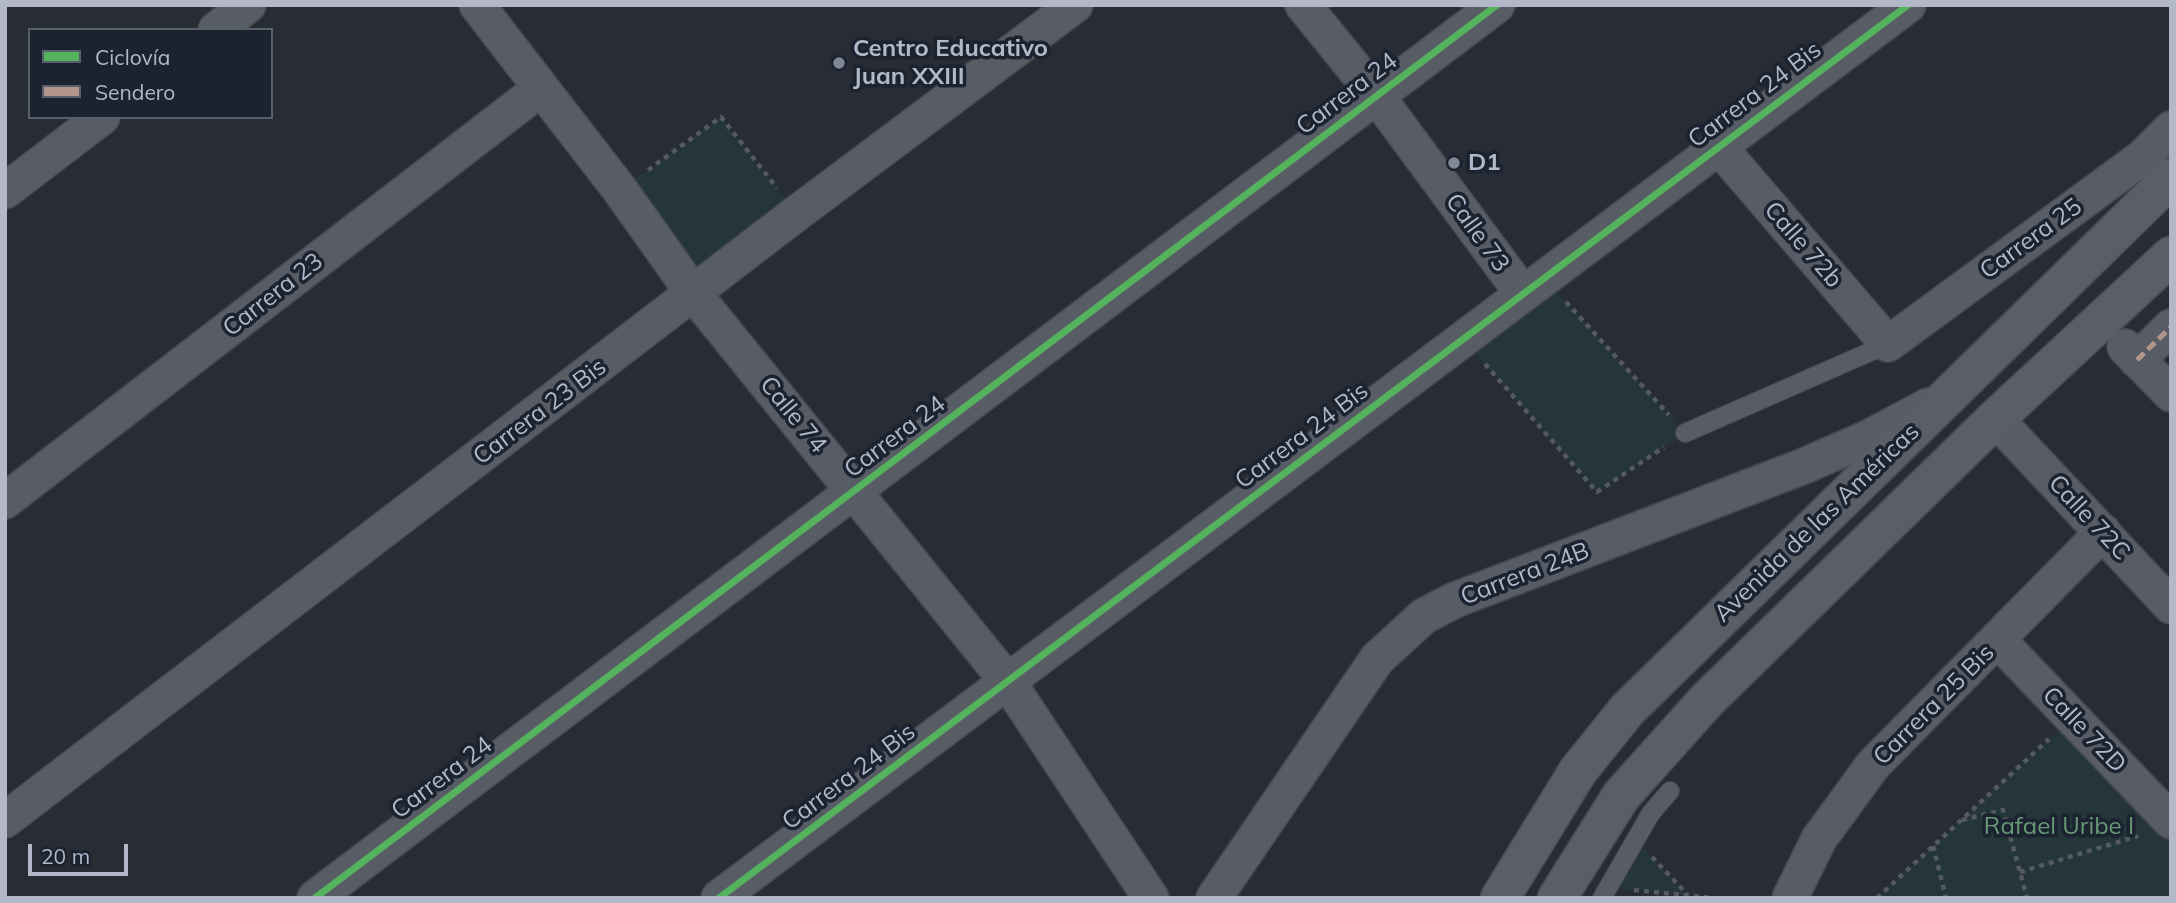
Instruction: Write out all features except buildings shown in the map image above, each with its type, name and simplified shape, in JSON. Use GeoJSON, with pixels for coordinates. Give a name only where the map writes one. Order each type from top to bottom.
{"type":"FeatureCollection","features":[{"type":"Feature","properties":{"kind":"main road","name":"Avenida de las Américas"},"geometry":{"type":"LineString","coordinates":[[1500,898],[1578,771],[1627,710],[2171,178]]}},
{"type":"Feature","properties":{"kind":"main road","name":"Avenida de las Américas"},"geometry":{"type":"LineString","coordinates":[[1558,898],[1621,796],[1666,742],[1995,419],[2120,343],[2171,256]]}},
{"type":"Feature","properties":{"kind":"street"},"geometry":{"type":"LineString","coordinates":[[219,28],[248,5]]}},
{"type":"Feature","properties":{"kind":"street","name":"Calle 74"},"geometry":{"type":"LineString","coordinates":[[477,5],[620,190],[694,294],[1008,682],[1152,898]]}},
{"type":"Feature","properties":{"kind":"street","name":"Carrera 23 Bis"},"geometry":{"type":"LineString","coordinates":[[5,820],[797,213],[1075,5]]}},
{"type":"Feature","properties":{"kind":"street","name":"Calle 73"},"geometry":{"type":"LineString","coordinates":[[1303,5],[1534,286]]}},
{"type":"Feature","properties":{"kind":"street","name":"Carrera 24"},"geometry":{"type":"LineString","coordinates":[[315,898],[1497,5]]}},
{"type":"Feature","properties":{"kind":"street","name":"Carrera 24 Bis"},"geometry":{"type":"LineString","coordinates":[[719,898],[1908,5]]}},
{"type":"Feature","properties":{"kind":"street","name":"Carrera 23"},"geometry":{"type":"LineString","coordinates":[[5,501],[540,89]]}},
{"type":"Feature","properties":{"kind":"street"},"geometry":{"type":"LineString","coordinates":[[5,191],[99,119]]}},
{"type":"Feature","properties":{"kind":"street","name":"Carrera 25"},"geometry":{"type":"LineString","coordinates":[[1888,344],[2143,156],[2171,129]]}},
{"type":"Feature","properties":{"kind":"street","name":"Calle 72b"},"geometry":{"type":"LineString","coordinates":[[1718,147],[1888,344]]}},
{"type":"Feature","properties":{"kind":"street"},"geometry":{"type":"LineString","coordinates":[[2171,327],[2120,343],[2171,394]]}},
{"type":"Feature","properties":{"kind":"street","name":"Carrera 24B"},"geometry":{"type":"LineString","coordinates":[[1214,898],[1377,659],[1424,617],[1455,600],[1804,466],[1903,421],[1950,393]]}},
{"type":"Feature","properties":{"kind":"street","name":"Calle 72C"},"geometry":{"type":"LineString","coordinates":[[2007,431],[2171,606]]}},
{"type":"Feature","properties":{"kind":"street","name":"Carrera 25 Bis"},"geometry":{"type":"LineString","coordinates":[[1790,898],[1819,839],[1873,765],[2103,532]]}},
{"type":"Feature","properties":{"kind":"street","name":"Calle 72D"},"geometry":{"type":"LineString","coordinates":[[1998,640],[2159,827]]}},
{"type":"Feature","properties":{"kind":"lane"},"geometry":{"type":"LineString","coordinates":[[2120,343],[2171,276]]}},
{"type":"Feature","properties":{"kind":"lane"},"geometry":{"type":"LineString","coordinates":[[1685,433],[1888,344]]}},
{"type":"Feature","properties":{"kind":"lane"},"geometry":{"type":"LineString","coordinates":[[1602,898],[1651,813],[1670,791]]}},
{"type":"Feature","properties":{"kind":"path"},"geometry":{"type":"LineString","coordinates":[[620,190],[721,117],[797,213]]}},
{"type":"Feature","properties":{"kind":"path"},"geometry":{"type":"LineString","coordinates":[[1463,338],[1597,492],[1685,433],[1534,286]]}},
{"type":"Feature","properties":{"kind":"path"},"geometry":{"type":"LineString","coordinates":[[1877,898],[2053,735]]}},
{"type":"Feature","properties":{"kind":"path"},"geometry":{"type":"LineString","coordinates":[[1961,821],[2003,810],[2027,898]]}},
{"type":"Feature","properties":{"kind":"path"},"geometry":{"type":"LineString","coordinates":[[2020,872],[2159,827]]}},
{"type":"Feature","properties":{"kind":"path"},"geometry":{"type":"LineString","coordinates":[[1933,846],[1946,898]]}},
{"type":"Feature","properties":{"kind":"path"},"geometry":{"type":"LineString","coordinates":[[1651,856],[1687,895]]}},
{"type":"Feature","properties":{"kind":"path"},"geometry":{"type":"LineString","coordinates":[[1629,890],[1715,898]]}},
{"type":"Feature","properties":{"kind":"green space"},"geometry":{"type":"Polygon","coordinates":[[[721,117],[797,213],[694,294],[620,190],[721,117]]]}},
{"type":"Feature","properties":{"kind":"green space"},"geometry":{"type":"Polygon","coordinates":[[[1544,278],[1685,433],[1597,492],[1463,339],[1544,278]]]}},
{"type":"Feature","properties":{"kind":"green space","name":"Rafael Uribe I"},"geometry":{"type":"Polygon","coordinates":[[[2063,726],[2171,841],[2171,898],[1877,898],[2063,726]]]}},
{"type":"Feature","properties":{"kind":"green space"},"geometry":{"type":"Polygon","coordinates":[[[1642,846],[1687,895],[1617,889],[1642,846]]]}},
{"type":"Feature","properties":{"kind":"marked path"},"geometry":{"type":"LineString","coordinates":[[2137,360],[2171,327]]}},
{"type":"Feature","properties":{"kind":"cycle path"},"geometry":{"type":"LineString","coordinates":[[315,898],[1497,5]]}},
{"type":"Feature","properties":{"kind":"cycle path"},"geometry":{"type":"LineString","coordinates":[[719,898],[1908,5]]}},
{"type":"Feature","properties":{"kind":"place","name":"Centro Educativo Juan XXIII"},"geometry":{"type":"Point","coordinates":[839,63]}},
{"type":"Feature","properties":{"kind":"place","name":"D1"},"geometry":{"type":"Point","coordinates":[1454,163]}}]}
